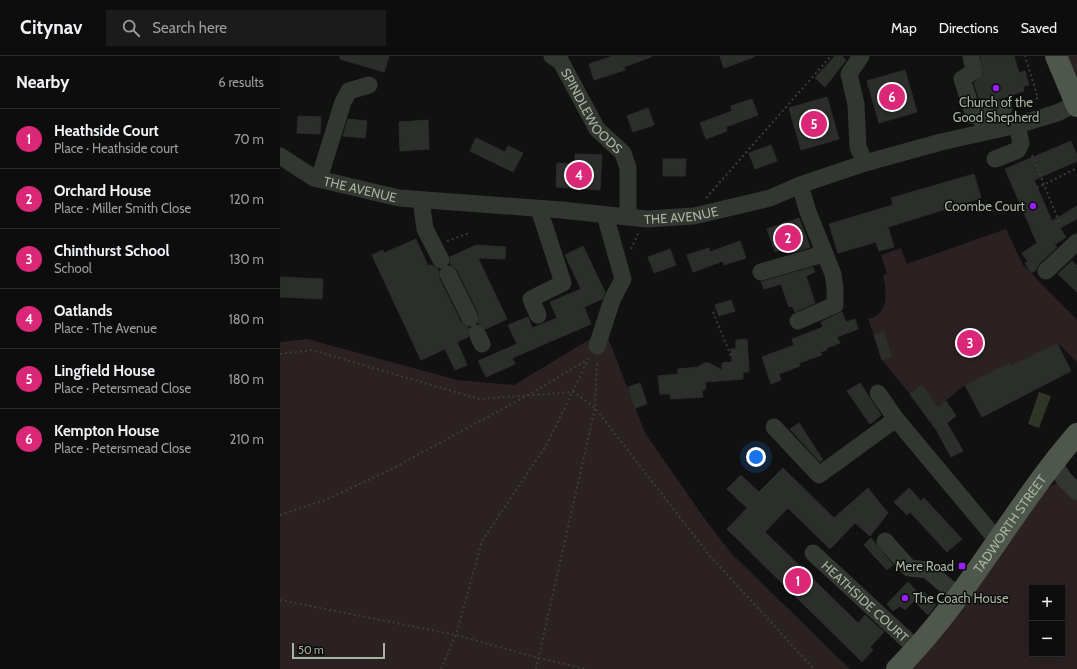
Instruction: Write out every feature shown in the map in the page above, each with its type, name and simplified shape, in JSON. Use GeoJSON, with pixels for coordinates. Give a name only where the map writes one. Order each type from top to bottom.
{"type":"FeatureCollection","features":[{"type":"Feature","properties":{"kind":"main road"},"geometry":{"type":"LineString","coordinates":[[1056,56],[1076,105]]}},
{"type":"Feature","properties":{"kind":"main road","name":"TADWORTH STREET"},"geometry":{"type":"LineString","coordinates":[[897,669],[917,649],[959,597],[997,540],[1053,462],[1077,434]]}},
{"type":"Feature","properties":{"kind":"street"},"geometry":{"type":"LineString","coordinates":[[861,56],[849,74],[856,104],[858,147],[865,163]]}},
{"type":"Feature","properties":{"kind":"street"},"geometry":{"type":"LineString","coordinates":[[971,56],[974,71],[962,79],[974,116],[983,124],[1004,108]]}},
{"type":"Feature","properties":{"kind":"street","name":"SPINDLEWOODS"},"geometry":{"type":"LineString","coordinates":[[560,58],[597,129],[623,153],[628,168],[628,216]]}},
{"type":"Feature","properties":{"kind":"street"},"geometry":{"type":"LineString","coordinates":[[319,179],[343,102],[349,91],[369,85]]}},
{"type":"Feature","properties":{"kind":"street","name":"THE AVENUE"},"geometry":{"type":"LineString","coordinates":[[280,156],[314,178],[399,198],[628,216],[647,219],[694,216],[770,198],[800,185],[983,124],[1017,125],[1057,113],[1076,105]]}},
{"type":"Feature","properties":{"kind":"street"},"geometry":{"type":"LineString","coordinates":[[995,159],[1018,150],[1021,143],[1017,125]]}},
{"type":"Feature","properties":{"kind":"street"},"geometry":{"type":"LineString","coordinates":[[798,321],[835,305],[835,288],[832,274],[800,185]]}},
{"type":"Feature","properties":{"kind":"street"},"geometry":{"type":"LineString","coordinates":[[421,200],[425,229],[477,332]]}},
{"type":"Feature","properties":{"kind":"street"},"geometry":{"type":"LineString","coordinates":[[538,315],[531,299],[563,282],[539,209]]}},
{"type":"Feature","properties":{"kind":"street"},"geometry":{"type":"LineString","coordinates":[[593,352],[612,300],[622,279],[605,215]]}},
{"type":"Feature","properties":{"kind":"street"},"geometry":{"type":"LineString","coordinates":[[1046,271],[1077,242]]}},
{"type":"Feature","properties":{"kind":"street"},"geometry":{"type":"LineString","coordinates":[[761,272],[824,254]]}},
{"type":"Feature","properties":{"kind":"street"},"geometry":{"type":"LineString","coordinates":[[878,393],[896,419],[997,540]]}},
{"type":"Feature","properties":{"kind":"street"},"geometry":{"type":"LineString","coordinates":[[774,427],[819,475],[896,419]]}},
{"type":"Feature","properties":{"kind":"street"},"geometry":{"type":"LineString","coordinates":[[1053,462],[1064,479],[1077,492]]}},
{"type":"Feature","properties":{"kind":"street"},"geometry":{"type":"LineString","coordinates":[[885,541],[909,568],[928,570],[959,597]]}},
{"type":"Feature","properties":{"kind":"street","name":"HEATHSIDE COURT"},"geometry":{"type":"LineString","coordinates":[[813,553],[917,649]]}},
{"type":"Feature","properties":{"kind":"path"},"geometry":{"type":"LineString","coordinates":[[694,216],[704,200],[831,56]]}},
{"type":"Feature","properties":{"kind":"path"},"geometry":{"type":"LineString","coordinates":[[1004,108],[1038,98],[1025,56]]}},
{"type":"Feature","properties":{"kind":"path"},"geometry":{"type":"LineString","coordinates":[[1021,143],[1026,142],[1045,184],[1060,224]]}},
{"type":"Feature","properties":{"kind":"path"},"geometry":{"type":"LineString","coordinates":[[1037,188],[1077,168]]}},
{"type":"Feature","properties":{"kind":"path"},"geometry":{"type":"LineString","coordinates":[[630,251],[647,219]]}},
{"type":"Feature","properties":{"kind":"path"},"geometry":{"type":"LineString","coordinates":[[441,260],[469,234]]}},
{"type":"Feature","properties":{"kind":"path"},"geometry":{"type":"LineString","coordinates":[[713,312],[731,356]]}},
{"type":"Feature","properties":{"kind":"path"},"geometry":{"type":"LineString","coordinates":[[280,354],[312,350],[479,399],[530,394],[574,392],[595,408],[710,556],[814,669]]}},
{"type":"Feature","properties":{"kind":"path"},"geometry":{"type":"LineString","coordinates":[[441,669],[456,634],[482,541],[547,444],[593,352]]}},
{"type":"Feature","properties":{"kind":"path"},"geometry":{"type":"LineString","coordinates":[[280,515],[325,500],[388,471],[530,394],[593,352]]}},
{"type":"Feature","properties":{"kind":"path"},"geometry":{"type":"LineString","coordinates":[[536,669],[595,408],[593,352]]}},
{"type":"Feature","properties":{"kind":"path"},"geometry":{"type":"LineString","coordinates":[[280,600],[456,634],[538,658],[586,669]]}},
{"type":"Feature","properties":{"kind":"shaded area"},"geometry":{"type":"Polygon","coordinates":[[[1067,56],[1077,56],[1077,76],[1067,56]]]}},
{"type":"Feature","properties":{"kind":"shaded area"},"geometry":{"type":"Polygon","coordinates":[[[1006,229],[1023,265],[1077,320],[1077,362],[1057,343],[1014,365],[1016,377],[1009,363],[965,385],[938,407],[922,385],[910,394],[882,360],[892,356],[885,332],[874,335],[868,319],[875,317],[880,313],[885,302],[886,295],[883,275],[887,273],[881,255],[901,248],[907,264],[1006,229]]]}},
{"type":"Feature","properties":{"kind":"shaded area"},"geometry":{"type":"Polygon","coordinates":[[[605,330],[645,433],[707,522],[731,553],[850,669],[280,669],[280,342],[307,339],[457,380],[514,385],[605,330]]]}},
{"type":"Feature","properties":{"kind":"shaded area"},"geometry":{"type":"Polygon","coordinates":[[[1039,392],[1051,396],[1039,428],[1028,424],[1039,392]]]}},
{"type":"Feature","properties":{"kind":"shaded area"},"geometry":{"type":"Polygon","coordinates":[[[1064,479],[1077,492],[1077,669],[912,669],[934,645],[1043,491],[1064,479]]]}},
{"type":"Feature","properties":{"kind":"building"},"geometry":{"type":"Polygon","coordinates":[[[340,56],[389,56],[384,72],[340,59],[340,56]]]}},
{"type":"Feature","properties":{"kind":"building"},"geometry":{"type":"Polygon","coordinates":[[[613,56],[651,57],[624,67],[625,70],[594,80],[589,64],[613,56]]]}},
{"type":"Feature","properties":{"kind":"building"},"geometry":{"type":"Polygon","coordinates":[[[720,56],[754,56],[754,57],[724,68],[720,56]]]}},
{"type":"Feature","properties":{"kind":"building"},"geometry":{"type":"Polygon","coordinates":[[[835,56],[842,56],[846,60],[825,87],[815,78],[835,56]]]}},
{"type":"Feature","properties":{"kind":"building","name":"Church of the Good Shepherd"},"geometry":{"type":"Polygon","coordinates":[[[981,56],[1014,56],[1019,73],[1025,71],[1029,85],[1023,86],[1024,91],[981,105],[974,83],[983,74],[981,56]]]}},
{"type":"Feature","properties":{"kind":"building"},"geometry":{"type":"Polygon","coordinates":[[[905,70],[917,112],[879,123],[867,81],[905,70]]]}},
{"type":"Feature","properties":{"kind":"building"},"geometry":{"type":"Polygon","coordinates":[[[827,97],[839,139],[801,150],[789,108],[827,97]]]}},
{"type":"Feature","properties":{"kind":"building"},"geometry":{"type":"Polygon","coordinates":[[[752,99],[758,115],[726,127],[727,131],[706,139],[700,123],[732,111],[731,106],[752,99]]]}},
{"type":"Feature","properties":{"kind":"building"},"geometry":{"type":"Polygon","coordinates":[[[648,108],[654,125],[633,132],[627,116],[648,108]]]}},
{"type":"Feature","properties":{"kind":"building"},"geometry":{"type":"Polygon","coordinates":[[[298,116],[321,117],[320,134],[297,133],[298,116]]]}},
{"type":"Feature","properties":{"kind":"building"},"geometry":{"type":"Polygon","coordinates":[[[348,119],[367,121],[365,138],[343,136],[348,119]]]}},
{"type":"Feature","properties":{"kind":"building"},"geometry":{"type":"Polygon","coordinates":[[[428,120],[429,149],[400,151],[399,122],[428,120]]]}},
{"type":"Feature","properties":{"kind":"building"},"geometry":{"type":"Polygon","coordinates":[[[476,138],[505,152],[508,146],[523,153],[513,172],[470,151],[476,138]]]}},
{"type":"Feature","properties":{"kind":"building"},"geometry":{"type":"Polygon","coordinates":[[[1071,141],[1077,155],[1077,161],[1034,180],[1052,221],[1077,206],[1077,219],[1060,228],[1066,237],[1054,245],[1057,247],[1039,264],[1036,270],[1031,273],[1025,263],[1028,262],[1022,253],[1037,243],[1005,169],[1071,141]]]}},
{"type":"Feature","properties":{"kind":"building"},"geometry":{"type":"Polygon","coordinates":[[[771,145],[777,161],[755,169],[749,153],[771,145]]]}},
{"type":"Feature","properties":{"kind":"building"},"geometry":{"type":"Polygon","coordinates":[[[575,154],[602,155],[600,190],[556,187],[557,163],[575,164],[575,154]]]}},
{"type":"Feature","properties":{"kind":"building"},"geometry":{"type":"Polygon","coordinates":[[[663,159],[686,159],[685,176],[663,176],[663,159]]]}},
{"type":"Feature","properties":{"kind":"building"},"geometry":{"type":"Polygon","coordinates":[[[974,174],[981,198],[888,227],[894,247],[879,251],[876,242],[838,253],[829,224],[893,205],[891,198],[974,174]]]}},
{"type":"Feature","properties":{"kind":"building"},"geometry":{"type":"Polygon","coordinates":[[[799,218],[810,247],[792,253],[790,246],[775,252],[767,229],[799,218]]]}},
{"type":"Feature","properties":{"kind":"building"},"geometry":{"type":"Polygon","coordinates":[[[416,239],[428,266],[432,265],[439,270],[439,278],[461,322],[469,328],[468,337],[457,342],[467,365],[455,370],[445,349],[421,360],[372,255],[383,250],[384,253],[416,239]]]}},
{"type":"Feature","properties":{"kind":"building"},"geometry":{"type":"Polygon","coordinates":[[[740,241],[746,258],[724,265],[723,261],[693,272],[687,255],[709,248],[710,252],[740,241]]]}},
{"type":"Feature","properties":{"kind":"building"},"geometry":{"type":"Polygon","coordinates":[[[476,245],[506,247],[505,259],[478,258],[507,319],[486,329],[478,323],[479,314],[457,270],[450,264],[450,257],[476,245]]]}},
{"type":"Feature","properties":{"kind":"building"},"geometry":{"type":"Polygon","coordinates":[[[583,246],[605,292],[602,299],[584,307],[591,324],[512,358],[515,364],[486,377],[478,361],[517,344],[508,325],[528,317],[532,328],[557,318],[550,302],[581,289],[565,255],[583,246]]]}},
{"type":"Feature","properties":{"kind":"building"},"geometry":{"type":"Polygon","coordinates":[[[670,249],[676,265],[654,273],[648,257],[670,249]]]}},
{"type":"Feature","properties":{"kind":"building"},"geometry":{"type":"Polygon","coordinates":[[[1072,261],[1077,266],[1077,292],[1058,274],[1072,261]]]}},
{"type":"Feature","properties":{"kind":"building"},"geometry":{"type":"Polygon","coordinates":[[[813,267],[815,272],[806,276],[815,303],[795,312],[792,306],[789,307],[781,284],[764,289],[761,282],[813,267]]]}},
{"type":"Feature","properties":{"kind":"building"},"geometry":{"type":"Polygon","coordinates":[[[280,277],[323,279],[322,299],[280,297],[280,277]]]}},
{"type":"Feature","properties":{"kind":"building"},"geometry":{"type":"Polygon","coordinates":[[[731,300],[735,311],[719,316],[715,305],[731,300]]]}},
{"type":"Feature","properties":{"kind":"building"},"geometry":{"type":"Polygon","coordinates":[[[842,312],[846,322],[855,319],[858,329],[837,337],[840,343],[820,352],[822,355],[799,363],[800,366],[779,374],[781,380],[771,384],[762,357],[794,345],[792,339],[823,327],[821,322],[842,312]]]}},
{"type":"Feature","properties":{"kind":"building"},"geometry":{"type":"Polygon","coordinates":[[[884,331],[892,357],[882,360],[874,335],[884,331]]]}},
{"type":"Feature","properties":{"kind":"building"},"geometry":{"type":"Polygon","coordinates":[[[747,339],[749,372],[743,372],[743,379],[705,382],[706,388],[702,391],[703,397],[671,399],[670,394],[660,394],[658,376],[678,374],[678,369],[698,367],[704,363],[709,363],[722,370],[722,363],[732,362],[731,349],[736,349],[736,340],[747,339]]]}},
{"type":"Feature","properties":{"kind":"building"},"geometry":{"type":"Polygon","coordinates":[[[1057,343],[1071,371],[982,417],[965,385],[1009,363],[1011,366],[1057,343]]]}},
{"type":"Feature","properties":{"kind":"building"},"geometry":{"type":"Polygon","coordinates":[[[640,383],[647,404],[635,408],[628,387],[640,383]]]}},
{"type":"Feature","properties":{"kind":"building"},"geometry":{"type":"Polygon","coordinates":[[[860,383],[881,415],[870,424],[847,391],[860,383]]]}},
{"type":"Feature","properties":{"kind":"building"},"geometry":{"type":"Polygon","coordinates":[[[922,385],[938,407],[946,401],[956,416],[947,423],[963,451],[951,457],[937,431],[910,394],[922,385]]]}},
{"type":"Feature","properties":{"kind":"building"},"geometry":{"type":"Polygon","coordinates":[[[799,423],[823,460],[820,462],[790,429],[799,423]]]}},
{"type":"Feature","properties":{"kind":"building"},"geometry":{"type":"Polygon","coordinates":[[[783,468],[834,518],[868,488],[888,513],[870,536],[855,523],[830,549],[788,508],[765,532],[858,623],[865,615],[884,632],[870,647],[873,650],[862,662],[727,529],[747,508],[727,489],[741,475],[759,492],[783,468]]]}},
{"type":"Feature","properties":{"kind":"building"},"geometry":{"type":"Polygon","coordinates":[[[909,488],[921,501],[924,498],[962,539],[947,552],[910,512],[907,515],[894,502],[909,488]]]}},
{"type":"Feature","properties":{"kind":"building"},"geometry":{"type":"Polygon","coordinates":[[[871,538],[893,565],[887,570],[864,545],[871,538]]]}},
{"type":"Feature","properties":{"kind":"building","name":"The Coach House"},"geometry":{"type":"Polygon","coordinates":[[[908,582],[920,595],[905,610],[900,606],[893,611],[887,604],[908,582]]]}},
{"type":"Feature","properties":{"kind":"building"},"geometry":{"type":"Polygon","coordinates":[[[924,592],[936,605],[928,615],[914,601],[924,592]]]}},
{"type":"Feature","properties":{"kind":"place","name":"Church of the Good Shepherd"},"geometry":{"type":"Point","coordinates":[996,88]}},
{"type":"Feature","properties":{"kind":"place","name":"Kempton House"},"geometry":{"type":"Point","coordinates":[892,97]}},
{"type":"Feature","properties":{"kind":"place","name":"Lingfield House"},"geometry":{"type":"Point","coordinates":[814,124]}},
{"type":"Feature","properties":{"kind":"place","name":"Oatlands"},"geometry":{"type":"Point","coordinates":[579,175]}},
{"type":"Feature","properties":{"kind":"place","name":"Coombe Court"},"geometry":{"type":"Point","coordinates":[1033,206]}},
{"type":"Feature","properties":{"kind":"place","name":"Orchard House"},"geometry":{"type":"Point","coordinates":[788,238]}},
{"type":"Feature","properties":{"kind":"place","name":"Chinthurst School"},"geometry":{"type":"Point","coordinates":[970,343]}},
{"type":"Feature","properties":{"kind":"place","name":"Mere Road"},"geometry":{"type":"Point","coordinates":[962,566]}},
{"type":"Feature","properties":{"kind":"place","name":"Heathside Court"},"geometry":{"type":"Point","coordinates":[798,581]}},
{"type":"Feature","properties":{"kind":"place","name":"The Coach House"},"geometry":{"type":"Point","coordinates":[905,598]}}]}
